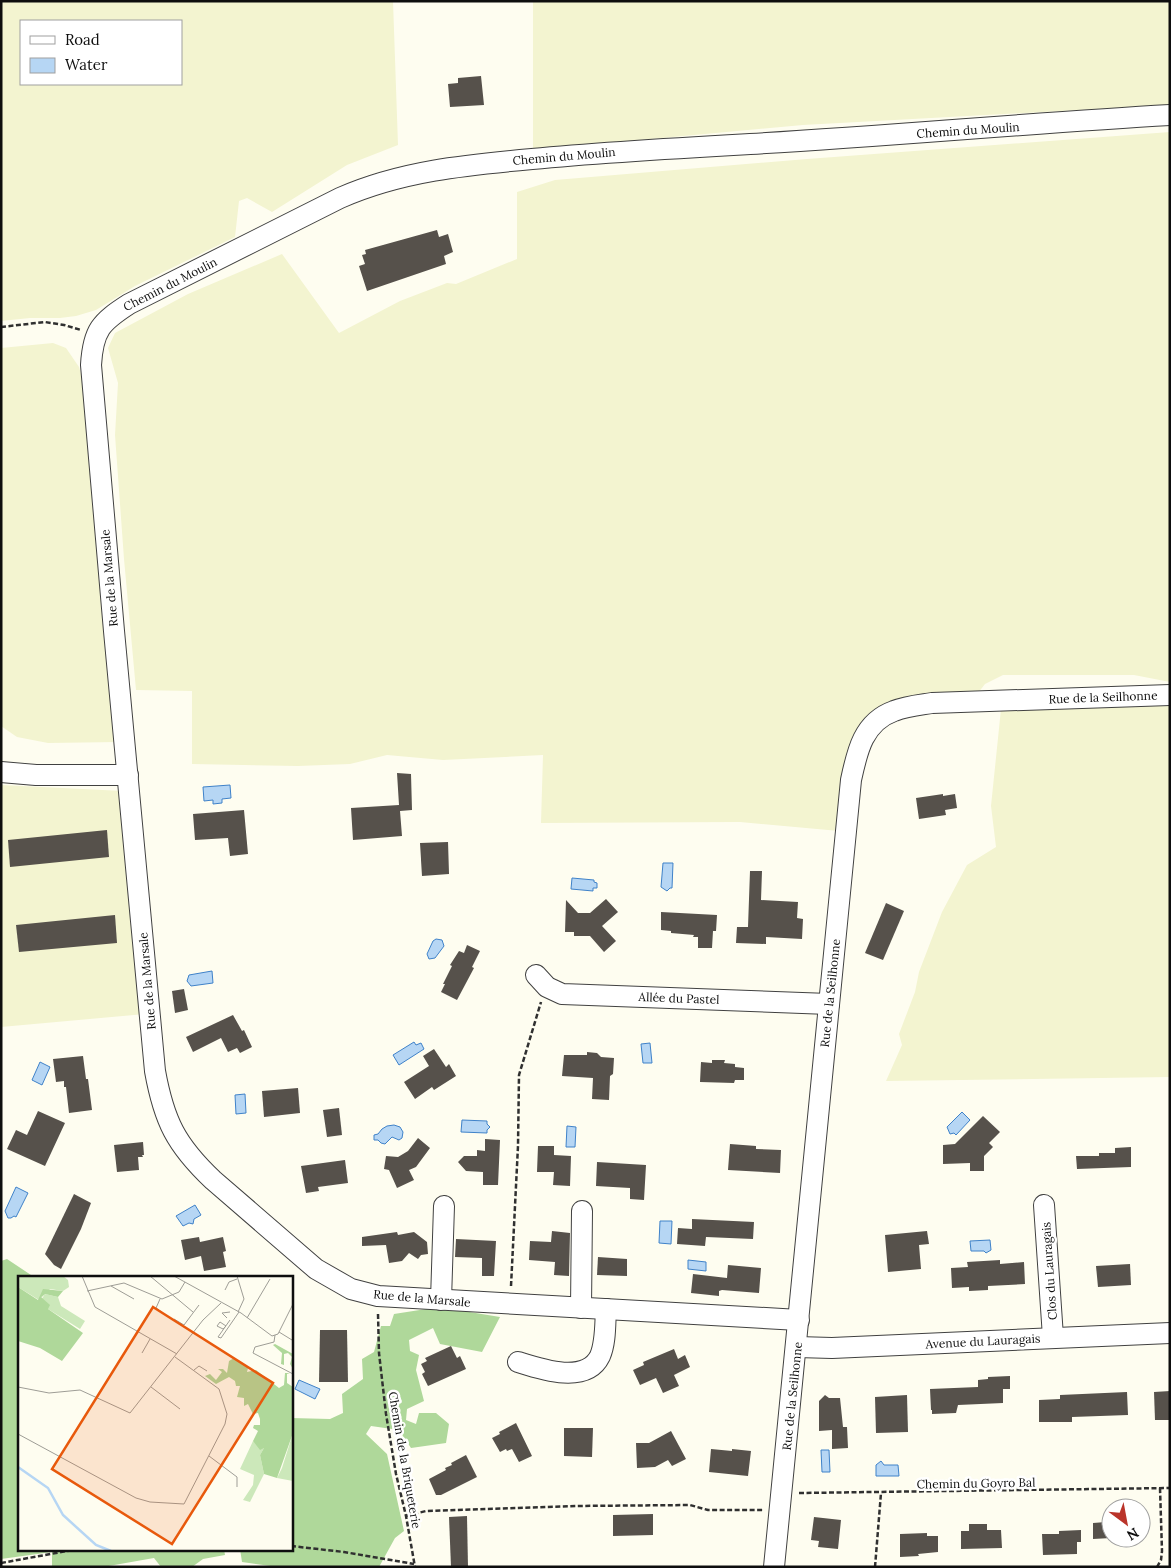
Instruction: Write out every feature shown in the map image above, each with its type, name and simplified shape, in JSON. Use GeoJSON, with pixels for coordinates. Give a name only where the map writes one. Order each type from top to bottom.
{"type":"FeatureCollection","features":[{"type":"Feature","properties":{"kind":"street","name":"Chemin du Moulin"},"geometry":{"type":"LineString","coordinates":[[96,334],[103,324],[129,304],[313,211],[361,189],[417,174],[458,166],[608,152],[873,137],[1170,115]]}},
{"type":"Feature","properties":{"kind":"street","name":"Rue de la Marsale"},"geometry":{"type":"LineString","coordinates":[[96,334],[92,346],[91,365],[156,1072],[160,1098],[166,1117],[175,1135],[198,1166],[316,1269],[351,1289],[378,1296],[799,1320]]}},
{"type":"Feature","properties":{"kind":"street","name":"Rue de la Seilhonne"},"geometry":{"type":"LineString","coordinates":[[774,1567],[851,780],[859,746],[867,731],[878,720],[892,711],[932,703],[1170,695]]}},
{"type":"Feature","properties":{"kind":"street"},"geometry":{"type":"LineString","coordinates":[[1,772],[36,775],[128,775]]}},
{"type":"Feature","properties":{"kind":"street","name":"Allée du Pastel"},"geometry":{"type":"LineString","coordinates":[[541,981],[562,994],[829,1004]]}},
{"type":"Feature","properties":{"kind":"street","name":"Clos du Lauragais"},"geometry":{"type":"LineString","coordinates":[[1044,1205],[1054,1337]]}},
{"type":"Feature","properties":{"kind":"street"},"geometry":{"type":"LineString","coordinates":[[441,1300],[444,1206]]}},
{"type":"Feature","properties":{"kind":"street"},"geometry":{"type":"LineString","coordinates":[[581,1308],[582,1211]]}},
{"type":"Feature","properties":{"kind":"street"},"geometry":{"type":"LineString","coordinates":[[518,1362],[554,1372],[568,1373],[581,1371],[592,1365],[600,1356],[604,1341],[606,1309]]}},
{"type":"Feature","properties":{"kind":"street","name":"Avenue du Lauragais"},"geometry":{"type":"LineString","coordinates":[[797,1347],[832,1348],[1170,1333]]}},
{"type":"Feature","properties":{"kind":"path"},"geometry":{"type":"LineString","coordinates":[[1,327],[45,322],[96,334]]}},
{"type":"Feature","properties":{"kind":"path"},"geometry":{"type":"LineString","coordinates":[[510,1304],[518,1146],[519,1075],[537,1014],[541,981]]}},
{"type":"Feature","properties":{"kind":"path","name":"Chemin de la Briqueterie"},"geometry":{"type":"LineString","coordinates":[[378,1296],[379,1353],[386,1414],[415,1565]]}},
{"type":"Feature","properties":{"kind":"path"},"geometry":{"type":"LineString","coordinates":[[1157,1567],[1161,1560],[1162,1550],[1160,1488]]}},
{"type":"Feature","properties":{"kind":"path","name":"Chemin du Goyro Bal"},"geometry":{"type":"LineString","coordinates":[[406,1516],[426,1511],[576,1506],[690,1505],[708,1510],[752,1509],[781,1502],[881,1493],[1170,1488]]}},
{"type":"Feature","properties":{"kind":"path"},"geometry":{"type":"LineString","coordinates":[[875,1567],[881,1493]]}},
{"type":"Feature","properties":{"kind":"path"},"geometry":{"type":"LineString","coordinates":[[292,1546],[344,1552],[415,1565]]}},
{"type":"Feature","properties":{"kind":"path"},"geometry":{"type":"LineString","coordinates":[[1,1563],[72,1550]]}},
{"type":"Feature","properties":{"kind":"green space"},"geometry":{"type":"Polygon","coordinates":[[[1,1],[393,1],[398,145],[347,165],[272,212],[247,198],[239,201],[235,237],[135,286],[96,310],[76,316],[60,318],[30,318],[1,321],[1,1]]]}},
{"type":"Feature","properties":{"kind":"green space"},"geometry":{"type":"Polygon","coordinates":[[[533,1],[1170,1],[1170,105],[803,125],[533,150],[533,1]]]}},
{"type":"Feature","properties":{"kind":"green space"},"geometry":{"type":"Polygon","coordinates":[[[1170,132],[1170,682],[1134,675],[1003,675],[985,684],[978,693],[880,708],[839,831],[740,822],[541,823],[543,755],[443,760],[387,755],[350,764],[298,766],[192,764],[192,691],[136,690],[115,435],[118,383],[108,348],[115,333],[188,294],[282,254],[339,333],[400,301],[447,283],[456,284],[517,259],[517,192],[555,180],[1170,132]]]}},
{"type":"Feature","properties":{"kind":"green space"},"geometry":{"type":"Polygon","coordinates":[[[53,343],[66,348],[79,367],[86,391],[119,742],[48,743],[17,737],[1,726],[1,348],[53,343]]]}},
{"type":"Feature","properties":{"kind":"green space"},"geometry":{"type":"Polygon","coordinates":[[[1170,703],[1170,1077],[886,1081],[902,1045],[899,1034],[915,992],[919,972],[942,912],[967,865],[996,847],[991,806],[1001,709],[1170,703]]]}},
{"type":"Feature","properties":{"kind":"green space"},"geometry":{"type":"Polygon","coordinates":[[[1,785],[123,791],[145,1014],[1,1027],[1,785]]]}},
{"type":"Feature","properties":{"kind":"green space"},"geometry":{"type":"Polygon","coordinates":[[[7,1259],[32,1276],[18,1276],[18,1550],[224,1550],[225,1555],[203,1559],[192,1567],[161,1567],[154,1558],[103,1567],[52,1567],[52,1552],[1,1559],[1,1261],[7,1259]]]}},
{"type":"Feature","properties":{"kind":"green space"},"geometry":{"type":"Polygon","coordinates":[[[439,1307],[500,1317],[482,1352],[440,1344],[433,1328],[409,1340],[410,1351],[419,1355],[416,1370],[424,1401],[407,1409],[406,1420],[416,1424],[419,1413],[436,1413],[449,1424],[446,1443],[411,1448],[399,1430],[371,1426],[366,1434],[387,1454],[404,1531],[395,1538],[379,1567],[278,1567],[242,1562],[240,1550],[292,1550],[292,1418],[330,1419],[343,1413],[342,1394],[363,1379],[362,1359],[374,1352],[381,1326],[390,1326],[394,1314],[439,1307]]]}},
{"type":"Feature","properties":{"kind":"water"},"geometry":{"type":"Polygon","coordinates":[[[230,785],[231,798],[222,799],[222,803],[213,804],[213,800],[204,801],[203,787],[230,785]]]}},
{"type":"Feature","properties":{"kind":"water"},"geometry":{"type":"Polygon","coordinates":[[[663,863],[673,863],[672,888],[667,891],[661,887],[663,863]]]}},
{"type":"Feature","properties":{"kind":"water"},"geometry":{"type":"Polygon","coordinates":[[[572,878],[594,880],[597,883],[597,888],[593,888],[593,891],[571,889],[572,878]]]}},
{"type":"Feature","properties":{"kind":"water"},"geometry":{"type":"Polygon","coordinates":[[[436,939],[442,940],[444,946],[435,958],[429,959],[427,954],[433,941],[436,939]]]}},
{"type":"Feature","properties":{"kind":"water"},"geometry":{"type":"Polygon","coordinates":[[[212,971],[213,983],[191,986],[187,981],[189,975],[212,971]]]}},
{"type":"Feature","properties":{"kind":"water"},"geometry":{"type":"Polygon","coordinates":[[[414,1042],[416,1045],[421,1043],[424,1049],[399,1065],[393,1055],[414,1042]]]}},
{"type":"Feature","properties":{"kind":"water"},"geometry":{"type":"Polygon","coordinates":[[[650,1043],[652,1063],[643,1063],[641,1044],[650,1043]]]}},
{"type":"Feature","properties":{"kind":"water"},"geometry":{"type":"Polygon","coordinates":[[[40,1062],[50,1067],[42,1085],[32,1080],[40,1062]]]}},
{"type":"Feature","properties":{"kind":"water"},"geometry":{"type":"Polygon","coordinates":[[[245,1094],[246,1113],[236,1114],[235,1095],[245,1094]]]}},
{"type":"Feature","properties":{"kind":"water"},"geometry":{"type":"Polygon","coordinates":[[[962,1112],[970,1120],[956,1135],[954,1133],[950,1134],[947,1127],[962,1112]]]}},
{"type":"Feature","properties":{"kind":"water"},"geometry":{"type":"Polygon","coordinates":[[[462,1120],[487,1121],[490,1127],[487,1133],[461,1132],[462,1120]]]}},
{"type":"Feature","properties":{"kind":"water"},"geometry":{"type":"Polygon","coordinates":[[[394,1125],[400,1127],[403,1132],[402,1138],[399,1140],[392,1137],[385,1144],[374,1140],[374,1135],[387,1126],[394,1125]]]}},
{"type":"Feature","properties":{"kind":"water"},"geometry":{"type":"Polygon","coordinates":[[[567,1126],[576,1127],[575,1147],[566,1147],[567,1126]]]}},
{"type":"Feature","properties":{"kind":"water"},"geometry":{"type":"Polygon","coordinates":[[[16,1187],[28,1193],[16,1217],[8,1218],[5,1211],[16,1187]]]}},
{"type":"Feature","properties":{"kind":"water"},"geometry":{"type":"Polygon","coordinates":[[[195,1205],[201,1215],[194,1219],[193,1224],[189,1223],[183,1226],[176,1216],[195,1205]]]}},
{"type":"Feature","properties":{"kind":"water"},"geometry":{"type":"Polygon","coordinates":[[[660,1221],[672,1221],[671,1244],[659,1243],[660,1221]]]}},
{"type":"Feature","properties":{"kind":"water"},"geometry":{"type":"Polygon","coordinates":[[[990,1240],[991,1250],[986,1253],[984,1251],[971,1251],[970,1241],[990,1240]]]}},
{"type":"Feature","properties":{"kind":"water"},"geometry":{"type":"Polygon","coordinates":[[[688,1260],[706,1262],[706,1271],[688,1269],[688,1260]]]}},
{"type":"Feature","properties":{"kind":"water"},"geometry":{"type":"Polygon","coordinates":[[[299,1380],[320,1389],[315,1399],[295,1389],[299,1380]]]}},
{"type":"Feature","properties":{"kind":"water"},"geometry":{"type":"Polygon","coordinates":[[[821,1450],[829,1450],[830,1472],[822,1472],[821,1450]]]}},
{"type":"Feature","properties":{"kind":"water"},"geometry":{"type":"Polygon","coordinates":[[[881,1461],[884,1465],[898,1465],[899,1476],[876,1476],[876,1465],[881,1461]]]}},
{"type":"Feature","properties":{"kind":"building"},"geometry":{"type":"Polygon","coordinates":[[[481,76],[484,105],[450,107],[448,84],[458,83],[458,78],[481,76]]]}},
{"type":"Feature","properties":{"kind":"building"},"geometry":{"type":"Polygon","coordinates":[[[437,230],[439,237],[448,234],[453,252],[444,256],[446,264],[367,291],[359,266],[365,264],[362,255],[366,254],[365,250],[437,230]]]}},
{"type":"Feature","properties":{"kind":"building"},"geometry":{"type":"Polygon","coordinates":[[[397,773],[411,774],[412,810],[400,811],[402,836],[353,840],[351,808],[399,805],[397,773]]]}},
{"type":"Feature","properties":{"kind":"building"},"geometry":{"type":"Polygon","coordinates":[[[943,794],[943,796],[955,794],[957,808],[945,810],[946,815],[919,819],[916,798],[943,794]]]}},
{"type":"Feature","properties":{"kind":"building"},"geometry":{"type":"Polygon","coordinates":[[[244,810],[248,854],[230,856],[228,838],[195,840],[193,814],[244,810]]]}},
{"type":"Feature","properties":{"kind":"building"},"geometry":{"type":"Polygon","coordinates":[[[107,830],[109,857],[10,867],[8,840],[107,830]]]}},
{"type":"Feature","properties":{"kind":"building"},"geometry":{"type":"Polygon","coordinates":[[[448,842],[449,874],[422,876],[420,843],[448,842]]]}},
{"type":"Feature","properties":{"kind":"building"},"geometry":{"type":"Polygon","coordinates":[[[750,871],[762,871],[761,900],[798,902],[797,918],[803,919],[802,939],[766,937],[766,944],[736,943],[737,927],[748,927],[750,871]]]}},
{"type":"Feature","properties":{"kind":"building"},"geometry":{"type":"Polygon","coordinates":[[[606,899],[618,912],[602,926],[616,941],[604,952],[590,936],[574,936],[574,932],[565,932],[566,900],[578,913],[590,913],[606,899]]]}},
{"type":"Feature","properties":{"kind":"building"},"geometry":{"type":"Polygon","coordinates":[[[886,903],[904,911],[883,960],[865,953],[886,903]]]}},
{"type":"Feature","properties":{"kind":"building"},"geometry":{"type":"Polygon","coordinates":[[[661,912],[717,915],[716,931],[713,931],[712,948],[698,948],[698,937],[693,937],[694,935],[661,930],[661,912]]]}},
{"type":"Feature","properties":{"kind":"building"},"geometry":{"type":"Polygon","coordinates":[[[115,915],[117,943],[19,952],[16,925],[115,915]]]}},
{"type":"Feature","properties":{"kind":"building"},"geometry":{"type":"Polygon","coordinates":[[[467,945],[480,951],[472,967],[474,968],[457,1000],[441,992],[452,966],[450,965],[459,951],[464,953],[467,945]]]}},
{"type":"Feature","properties":{"kind":"building"},"geometry":{"type":"Polygon","coordinates":[[[184,989],[188,1010],[175,1013],[172,991],[184,989]]]}},
{"type":"Feature","properties":{"kind":"building"},"geometry":{"type":"Polygon","coordinates":[[[233,1015],[242,1031],[244,1030],[252,1047],[240,1053],[237,1048],[228,1052],[221,1038],[193,1052],[186,1037],[233,1015]]]}},
{"type":"Feature","properties":{"kind":"building"},"geometry":{"type":"Polygon","coordinates":[[[434,1049],[446,1067],[449,1064],[456,1076],[434,1090],[432,1087],[415,1099],[404,1082],[429,1066],[423,1056],[434,1049]]]}},
{"type":"Feature","properties":{"kind":"building"},"geometry":{"type":"Polygon","coordinates":[[[587,1052],[597,1053],[601,1057],[614,1058],[613,1074],[610,1076],[609,1100],[592,1099],[593,1078],[562,1076],[564,1055],[587,1055],[587,1052]]]}},
{"type":"Feature","properties":{"kind":"building"},"geometry":{"type":"Polygon","coordinates":[[[83,1056],[92,1110],[69,1113],[66,1087],[64,1087],[64,1081],[56,1082],[53,1059],[83,1056]]]}},
{"type":"Feature","properties":{"kind":"building"},"geometry":{"type":"Polygon","coordinates":[[[712,1060],[725,1060],[724,1063],[735,1064],[735,1067],[744,1068],[744,1080],[735,1080],[734,1083],[700,1082],[701,1062],[712,1063],[712,1060]]]}},
{"type":"Feature","properties":{"kind":"building"},"geometry":{"type":"Polygon","coordinates":[[[298,1088],[300,1113],[264,1117],[262,1091],[298,1088]]]}},
{"type":"Feature","properties":{"kind":"building"},"geometry":{"type":"Polygon","coordinates":[[[339,1108],[342,1135],[327,1137],[323,1110],[339,1108]]]}},
{"type":"Feature","properties":{"kind":"building"},"geometry":{"type":"Polygon","coordinates":[[[38,1111],[65,1123],[45,1166],[7,1149],[16,1130],[27,1135],[38,1111]]]}},
{"type":"Feature","properties":{"kind":"building"},"geometry":{"type":"Polygon","coordinates":[[[983,1116],[1000,1132],[989,1143],[993,1147],[984,1156],[984,1171],[970,1171],[970,1163],[943,1164],[943,1145],[955,1144],[983,1116]]]}},
{"type":"Feature","properties":{"kind":"building"},"geometry":{"type":"Polygon","coordinates":[[[418,1138],[430,1148],[416,1167],[409,1170],[414,1180],[397,1188],[389,1170],[384,1169],[386,1156],[398,1157],[408,1151],[418,1138]]]}},
{"type":"Feature","properties":{"kind":"building"},"geometry":{"type":"Polygon","coordinates":[[[485,1139],[500,1140],[498,1185],[483,1185],[483,1172],[466,1171],[458,1162],[464,1156],[477,1156],[477,1150],[485,1151],[485,1139]]]}},
{"type":"Feature","properties":{"kind":"building"},"geometry":{"type":"Polygon","coordinates":[[[143,1142],[144,1155],[142,1155],[143,1157],[138,1157],[139,1170],[117,1172],[114,1145],[143,1142]]]}},
{"type":"Feature","properties":{"kind":"building"},"geometry":{"type":"Polygon","coordinates":[[[730,1144],[756,1146],[756,1149],[781,1150],[780,1173],[728,1170],[730,1144]]]}},
{"type":"Feature","properties":{"kind":"building"},"geometry":{"type":"Polygon","coordinates":[[[538,1146],[554,1146],[554,1155],[571,1156],[570,1186],[553,1185],[554,1172],[537,1172],[538,1146]]]}},
{"type":"Feature","properties":{"kind":"building"},"geometry":{"type":"Polygon","coordinates":[[[1131,1147],[1131,1167],[1077,1169],[1076,1156],[1099,1156],[1099,1153],[1115,1153],[1115,1148],[1131,1147]]]}},
{"type":"Feature","properties":{"kind":"building"},"geometry":{"type":"Polygon","coordinates":[[[345,1160],[348,1183],[318,1187],[319,1191],[306,1193],[301,1166],[345,1160]]]}},
{"type":"Feature","properties":{"kind":"building"},"geometry":{"type":"Polygon","coordinates":[[[597,1162],[646,1165],[644,1200],[630,1199],[630,1188],[596,1186],[597,1162]]]}},
{"type":"Feature","properties":{"kind":"building"},"geometry":{"type":"Polygon","coordinates":[[[74,1194],[91,1203],[81,1229],[61,1269],[54,1265],[45,1254],[74,1194]]]}},
{"type":"Feature","properties":{"kind":"building"},"geometry":{"type":"Polygon","coordinates":[[[692,1219],[754,1222],[753,1239],[706,1237],[705,1246],[677,1244],[678,1228],[692,1229],[692,1219]]]}},
{"type":"Feature","properties":{"kind":"building"},"geometry":{"type":"Polygon","coordinates":[[[552,1231],[570,1233],[569,1276],[554,1275],[555,1262],[529,1260],[530,1241],[551,1242],[552,1231]]]}},
{"type":"Feature","properties":{"kind":"building"},"geometry":{"type":"Polygon","coordinates":[[[927,1231],[929,1244],[919,1245],[921,1269],[888,1272],[885,1235],[927,1231]]]}},
{"type":"Feature","properties":{"kind":"building"},"geometry":{"type":"Polygon","coordinates":[[[397,1232],[398,1235],[414,1232],[427,1242],[428,1254],[421,1255],[418,1259],[409,1253],[402,1261],[389,1263],[386,1245],[362,1246],[362,1237],[397,1232]]]}},
{"type":"Feature","properties":{"kind":"building"},"geometry":{"type":"Polygon","coordinates":[[[199,1237],[200,1242],[223,1237],[226,1251],[223,1252],[226,1267],[204,1271],[201,1256],[185,1260],[181,1240],[199,1237]]]}},
{"type":"Feature","properties":{"kind":"building"},"geometry":{"type":"Polygon","coordinates":[[[456,1239],[496,1241],[494,1276],[482,1276],[482,1258],[455,1257],[456,1239]]]}},
{"type":"Feature","properties":{"kind":"building"},"geometry":{"type":"Polygon","coordinates":[[[598,1257],[627,1259],[627,1276],[597,1275],[598,1257]]]}},
{"type":"Feature","properties":{"kind":"building"},"geometry":{"type":"Polygon","coordinates":[[[1000,1260],[1000,1264],[1024,1262],[1025,1284],[988,1286],[988,1290],[969,1291],[969,1287],[952,1288],[951,1268],[968,1267],[967,1262],[1000,1260]]]}},
{"type":"Feature","properties":{"kind":"building"},"geometry":{"type":"Polygon","coordinates":[[[1130,1264],[1131,1285],[1098,1287],[1096,1266],[1130,1264]]]}},
{"type":"Feature","properties":{"kind":"building"},"geometry":{"type":"Polygon","coordinates":[[[728,1265],[761,1268],[759,1293],[722,1290],[719,1291],[719,1296],[691,1293],[693,1274],[727,1278],[728,1265]]]}},
{"type":"Feature","properties":{"kind":"building"},"geometry":{"type":"Polygon","coordinates":[[[320,1330],[347,1330],[348,1382],[319,1382],[320,1330]]]}},
{"type":"Feature","properties":{"kind":"building"},"geometry":{"type":"Polygon","coordinates":[[[451,1346],[457,1358],[460,1356],[466,1369],[428,1386],[422,1374],[425,1372],[421,1364],[427,1361],[425,1358],[451,1346]]]}},
{"type":"Feature","properties":{"kind":"building"},"geometry":{"type":"Polygon","coordinates":[[[674,1349],[678,1359],[685,1355],[690,1367],[674,1375],[679,1386],[663,1393],[656,1378],[640,1385],[633,1370],[644,1365],[643,1362],[674,1349]]]}},
{"type":"Feature","properties":{"kind":"building"},"geometry":{"type":"Polygon","coordinates":[[[1010,1376],[1010,1389],[1003,1389],[1003,1403],[958,1405],[956,1413],[932,1414],[930,1389],[978,1387],[978,1380],[988,1379],[988,1377],[1010,1376]]]}},
{"type":"Feature","properties":{"kind":"building"},"geometry":{"type":"Polygon","coordinates":[[[1170,1391],[1170,1420],[1155,1420],[1154,1392],[1170,1391]]]}},
{"type":"Feature","properties":{"kind":"building"},"geometry":{"type":"Polygon","coordinates":[[[1127,1392],[1128,1415],[1072,1417],[1072,1422],[1039,1422],[1039,1400],[1060,1399],[1060,1395],[1127,1392]]]}},
{"type":"Feature","properties":{"kind":"building"},"geometry":{"type":"Polygon","coordinates":[[[825,1395],[829,1398],[840,1398],[843,1427],[847,1427],[848,1448],[832,1449],[832,1430],[819,1431],[819,1401],[825,1395]]]}},
{"type":"Feature","properties":{"kind":"building"},"geometry":{"type":"Polygon","coordinates":[[[907,1395],[908,1432],[876,1433],[875,1397],[907,1395]]]}},
{"type":"Feature","properties":{"kind":"building"},"geometry":{"type":"Polygon","coordinates":[[[516,1423],[532,1456],[519,1462],[512,1449],[500,1452],[492,1438],[516,1423]]]}},
{"type":"Feature","properties":{"kind":"building"},"geometry":{"type":"Polygon","coordinates":[[[564,1428],[593,1428],[592,1457],[564,1456],[564,1428]]]}},
{"type":"Feature","properties":{"kind":"building"},"geometry":{"type":"Polygon","coordinates":[[[671,1431],[686,1459],[672,1466],[668,1460],[655,1467],[637,1468],[636,1443],[649,1443],[671,1431]]]}},
{"type":"Feature","properties":{"kind":"building"},"geometry":{"type":"Polygon","coordinates":[[[711,1449],[751,1451],[748,1476],[709,1472],[711,1449]]]}},
{"type":"Feature","properties":{"kind":"building"},"geometry":{"type":"Polygon","coordinates":[[[466,1455],[477,1477],[441,1495],[436,1495],[429,1479],[446,1470],[445,1468],[452,1465],[451,1463],[466,1455]]]}},
{"type":"Feature","properties":{"kind":"building"},"geometry":{"type":"Polygon","coordinates":[[[653,1514],[653,1535],[613,1536],[613,1515],[653,1514]]]}},
{"type":"Feature","properties":{"kind":"building"},"geometry":{"type":"Polygon","coordinates":[[[467,1516],[468,1567],[451,1567],[449,1517],[467,1516]]]}},
{"type":"Feature","properties":{"kind":"building"},"geometry":{"type":"Polygon","coordinates":[[[814,1517],[841,1520],[838,1549],[818,1547],[819,1541],[811,1540],[814,1517]]]}},
{"type":"Feature","properties":{"kind":"building"},"geometry":{"type":"Polygon","coordinates":[[[1101,1522],[1101,1539],[1093,1539],[1093,1523],[1101,1522]]]}},
{"type":"Feature","properties":{"kind":"building"},"geometry":{"type":"Polygon","coordinates":[[[969,1524],[987,1524],[987,1530],[1001,1530],[1002,1548],[961,1549],[961,1531],[969,1531],[969,1524]]]}},
{"type":"Feature","properties":{"kind":"building"},"geometry":{"type":"Polygon","coordinates":[[[1081,1530],[1081,1542],[1077,1542],[1077,1554],[1043,1555],[1042,1534],[1059,1534],[1059,1531],[1081,1530]]]}},
{"type":"Feature","properties":{"kind":"building"},"geometry":{"type":"Polygon","coordinates":[[[927,1533],[927,1536],[938,1536],[938,1552],[900,1557],[900,1534],[927,1533]]]}}]}
